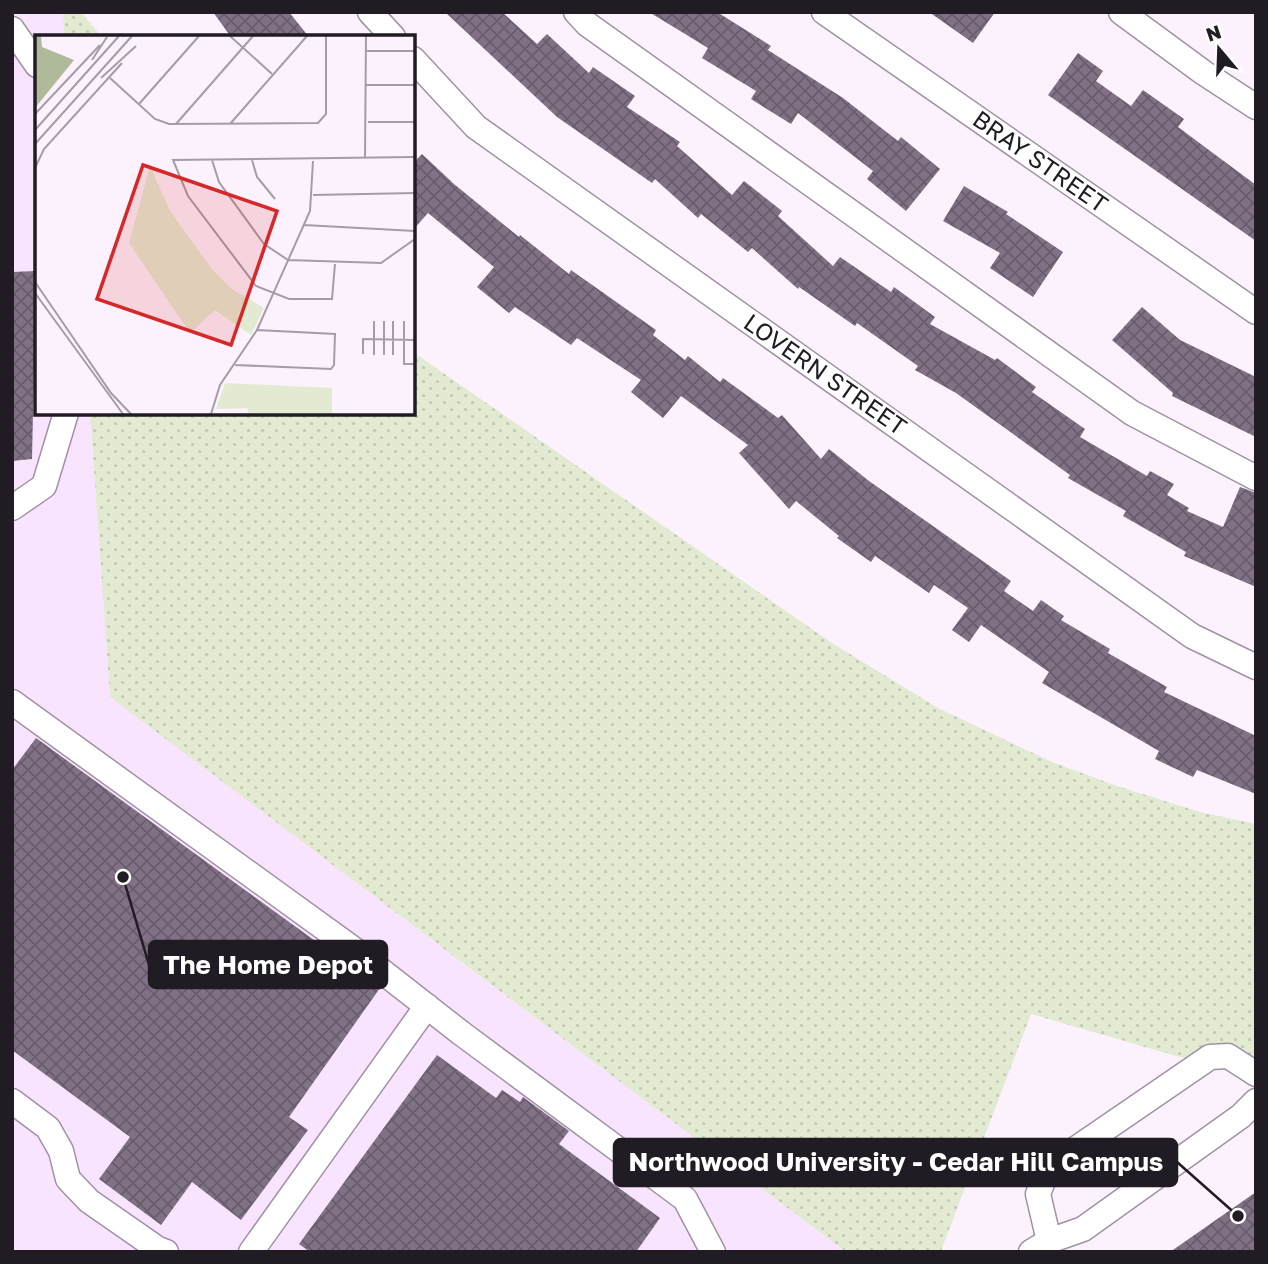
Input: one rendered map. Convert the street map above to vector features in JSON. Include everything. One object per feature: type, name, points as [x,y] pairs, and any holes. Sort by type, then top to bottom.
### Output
[{"type":"street","points":[[370,12],[391,35]]},
{"type":"street","points":[[576,12],[587,24],[1132,413],[1256,478]]},
{"type":"street","name":"BRAY STREET","points":[[824,12],[1256,312]]},
{"type":"street","points":[[1121,12],[1204,73],[1256,107]]},
{"type":"street","points":[[12,29],[35,62]]},
{"type":"street","name":"LOVERN STREET","points":[[415,61],[476,127],[1192,636],[1256,667]]},
{"type":"street","points":[[12,508],[44,486],[65,415]]},
{"type":"street","points":[[12,702],[356,951],[685,1199],[713,1252]]},
{"type":"street","points":[[251,1252],[427,1006]]},
{"type":"street","points":[[1256,1074],[1228,1056],[1210,1057],[1048,1168],[1038,1194],[1040,1246],[1083,1229],[1241,1116],[1256,1101]]},
{"type":"street","points":[[12,1101],[48,1128],[61,1151],[68,1179],[89,1201],[166,1252]]},
{"type":"shaded area","points":[[12,12],[63,12],[64,35],[35,35],[35,415],[90,415],[110,697],[846,1252],[12,1252]]},
{"type":"green space","points":[[63,12],[81,12],[100,35],[64,35]]},
{"type":"green space","points":[[415,353],[832,643],[938,708],[1052,762],[1117,786],[1200,812],[1256,824],[1256,1079],[1031,1014],[941,1251],[846,1252],[110,697],[90,415],[415,415]]},
{"type":"building","points":[[213,12],[289,12],[307,35],[230,35]]},
{"type":"building","points":[[445,12],[502,12],[537,44],[547,34],[589,73],[593,67],[635,96],[627,107],[680,142],[677,146],[732,195],[744,181],[782,211],[778,216],[833,266],[840,257],[891,292],[894,287],[935,317],[930,324],[995,360],[997,358],[1036,387],[1032,392],[1085,429],[1080,437],[1147,476],[1150,471],[1174,484],[1167,495],[1189,508],[1187,511],[1223,527],[1240,487],[1256,493],[1256,587],[1184,556],[1186,552],[1123,516],[1126,511],[1068,478],[1070,475],[956,393],[915,370],[918,366],[857,323],[855,326],[799,287],[798,289],[752,248],[748,252],[701,214],[698,218],[655,179],[652,183],[557,117]]},
{"type":"building","points":[[649,12],[717,12],[771,46],[768,50],[843,98],[898,141],[901,137],[940,169],[906,211],[867,179],[873,171],[798,113],[791,124],[751,99],[756,91],[702,58],[708,48]]},
{"type":"building","points":[[929,12],[995,12],[973,43]]},
{"type":"building","points":[[1078,53],[1103,71],[1096,81],[1131,106],[1143,90],[1184,119],[1178,127],[1256,185],[1256,241],[1048,95]]},
{"type":"building","points":[[422,154],[519,237],[520,235],[569,274],[571,270],[656,330],[653,335],[685,360],[688,356],[720,382],[723,378],[778,418],[782,415],[821,459],[829,449],[869,481],[1011,581],[1004,591],[1033,611],[1041,600],[1064,616],[1061,620],[1110,649],[1108,653],[1167,687],[1164,692],[1256,736],[1256,794],[1197,770],[1193,777],[1155,759],[1159,751],[1042,683],[1049,672],[981,625],[969,642],[952,630],[968,608],[934,585],[929,593],[875,556],[871,562],[837,538],[839,536],[796,501],[789,509],[739,453],[748,445],[681,396],[663,418],[631,392],[641,380],[577,338],[571,345],[515,307],[509,313],[477,287],[494,267],[428,213],[415,228],[415,161]]},
{"type":"building","points":[[964,186],[1008,212],[1006,214],[1063,252],[1033,297],[990,268],[1000,253],[943,221]]},
{"type":"building","points":[[35,271],[32,459],[12,461],[12,272]]},
{"type":"building","points":[[1142,307],[1180,340],[1256,377],[1256,437],[1172,396],[1173,393],[1112,340]]},
{"type":"building","points":[[36,738],[380,988],[289,1117],[308,1130],[241,1220],[192,1182],[161,1225],[99,1179],[130,1137],[12,1050],[12,770]]},
{"type":"building","points":[[437,1055],[496,1098],[502,1090],[520,1102],[523,1097],[569,1131],[559,1144],[660,1218],[636,1252],[310,1252],[299,1244]]},
{"type":"building","points":[[1256,1192],[1256,1252],[1170,1252]]},
{"type":"place","name":"The Home Depot","points":[[123,877]]},
{"type":"place","name":"Northwood University - Cedar Hill Campus","points":[[1238,1216]]}]
